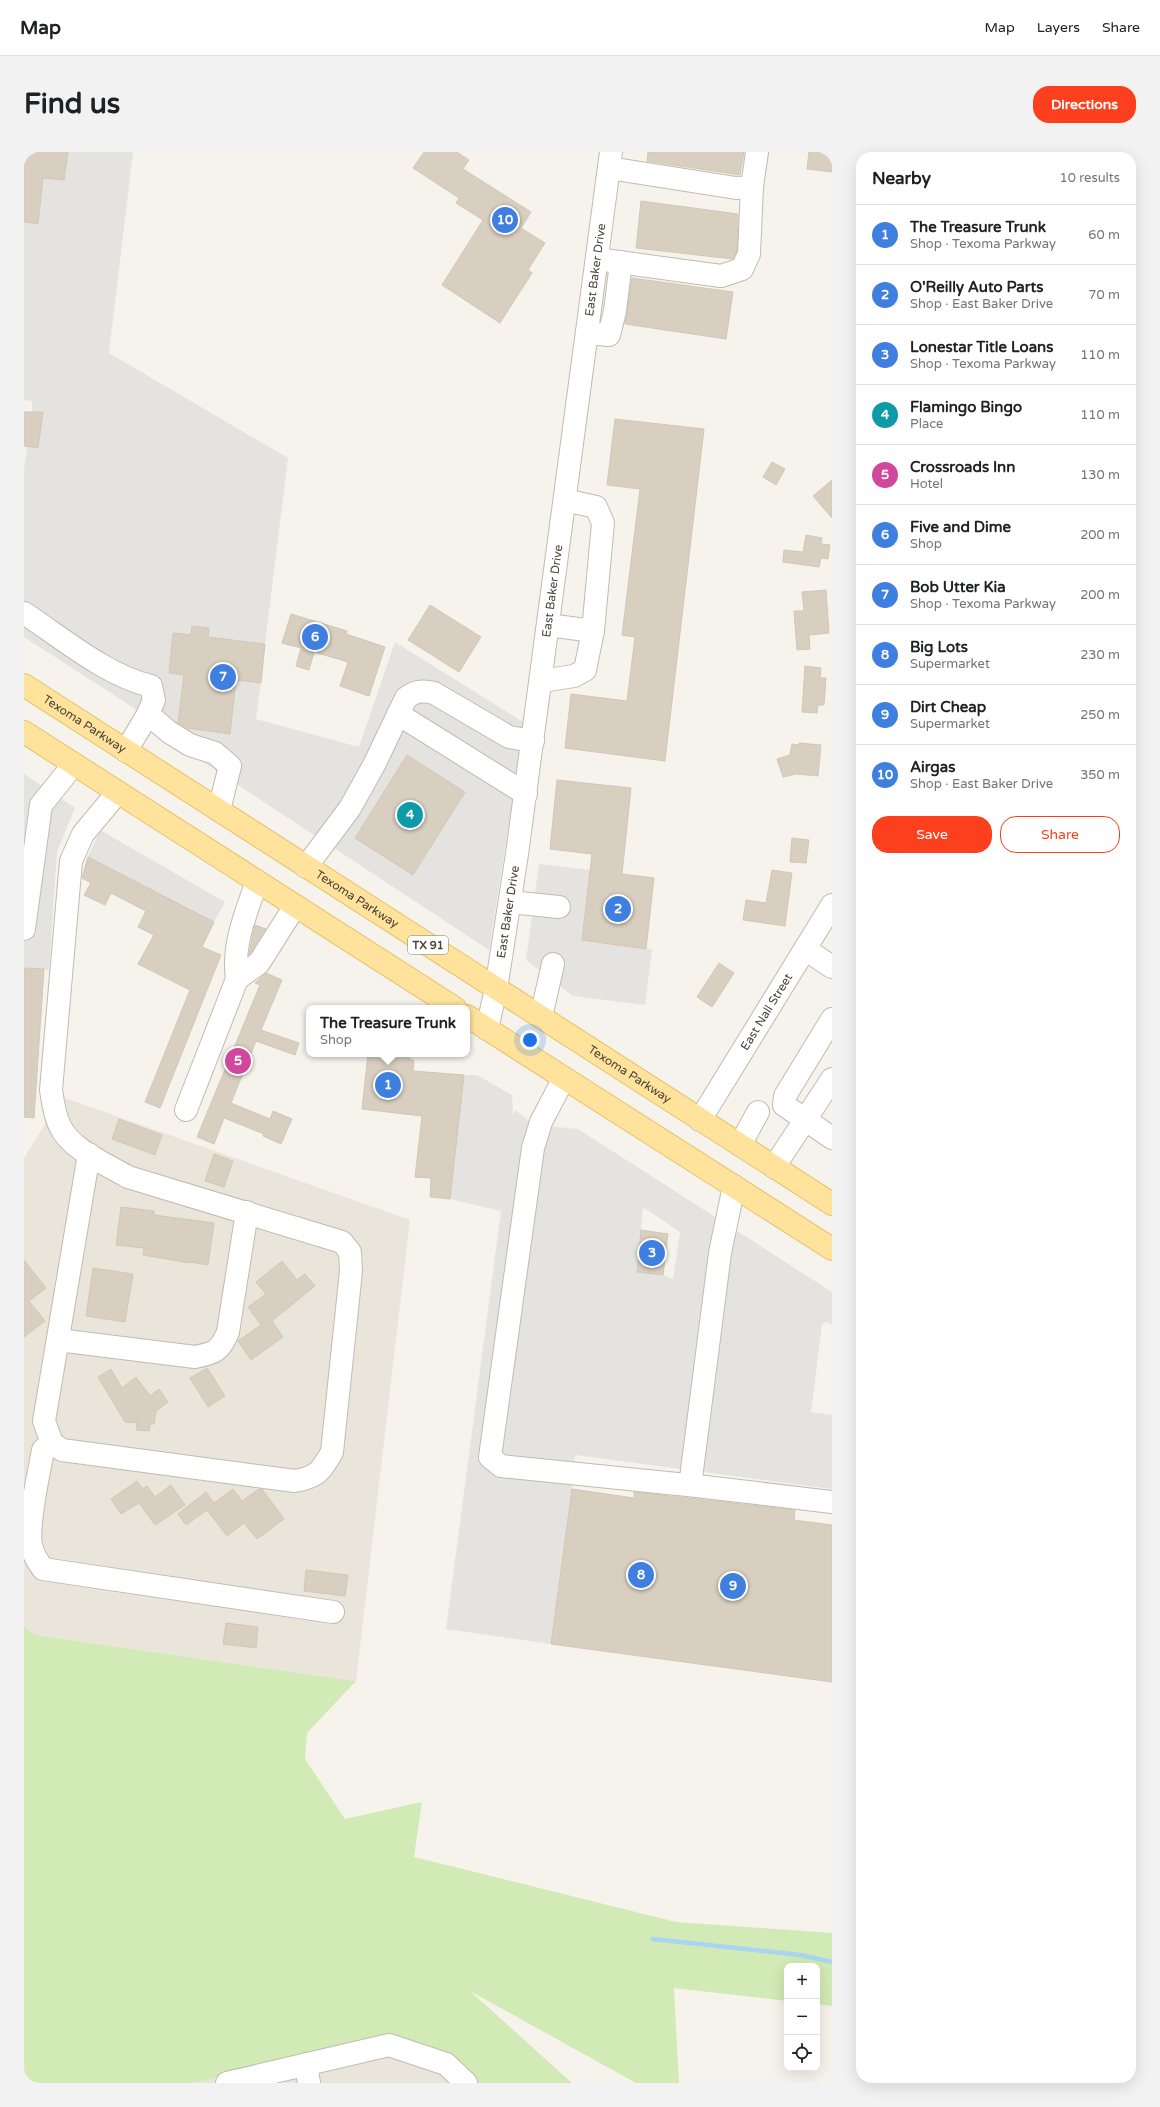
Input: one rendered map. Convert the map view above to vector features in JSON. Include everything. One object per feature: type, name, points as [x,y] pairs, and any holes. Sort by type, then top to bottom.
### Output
[{"type":"main road","name":"Texoma Parkway","points":[[24,685],[700,1120],[831,1201]]},
{"type":"main road","points":[[24,732],[450,1005]]},
{"type":"main road","points":[[470,1018],[832,1249]]},
{"type":"street","points":[[597,259],[721,276],[742,269],[749,254],[752,187],[757,152]]},
{"type":"street","points":[[610,160],[736,188],[752,187]]},
{"type":"street","name":"East Baker Drive","points":[[487,1029],[496,989],[526,794],[610,160]]},
{"type":"street","points":[[587,333],[609,335],[615,311],[621,262]]},
{"type":"street","points":[[540,682],[574,676],[585,670],[593,631],[603,523],[596,507],[564,500]]},
{"type":"street","points":[[24,613],[114,672],[135,682],[151,686],[154,700],[148,714],[126,751]]},
{"type":"street","points":[[548,625],[593,631]]},
{"type":"street","points":[[306,867],[350,808],[374,765],[406,698],[413,692],[423,690],[434,692],[509,737],[532,741]]},
{"type":"street","points":[[148,714],[169,732],[190,745],[215,754],[230,766],[219,810]]},
{"type":"street","points":[[398,714],[526,794]]},
{"type":"street","points":[[24,929],[41,804],[74,764]]},
{"type":"street","points":[[89,1154],[44,1421],[52,1443],[62,1450],[295,1481],[311,1478],[323,1469],[332,1452],[351,1271],[350,1252],[342,1242],[128,1177],[73,1144],[60,1127],[51,1090],[71,861],[83,834],[118,792]]},
{"type":"street","points":[[186,1110],[236,979],[235,967],[238,938],[257,881]]},
{"type":"street","points":[[510,902],[559,907]]},
{"type":"street","name":"East Nall Street","points":[[700,1120],[832,905]]},
{"type":"street","points":[[236,979],[259,963],[295,906]]},
{"type":"street","points":[[805,949],[832,966]]},
{"type":"street","points":[[540,1017],[553,964]]},
{"type":"street","points":[[832,1019],[785,1096],[784,1105],[832,1138]]},
{"type":"street","points":[[564,1078],[541,1122],[533,1148],[490,1457],[501,1466],[697,1486],[832,1502]]},
{"type":"street","points":[[774,1167],[832,1078]]},
{"type":"street","points":[[740,1145],[758,1112]]},
{"type":"street","points":[[697,1486],[692,1478],[692,1471],[720,1253],[734,1186]]},
{"type":"street","points":[[58,1340],[195,1357],[213,1353],[222,1345],[228,1332],[247,1212]]},
{"type":"street","points":[[52,1443],[43,1450],[31,1527],[30,1543],[34,1557],[43,1569],[334,1612]]},
{"type":"street","points":[[227,2083],[308,2074],[389,2045],[446,2064],[466,2083]]},
{"type":"shaded area","points":[[68,152],[133,152],[109,353],[288,458],[265,644],[208,637],[209,628],[192,626],[191,635],[173,633],[169,673],[184,675],[178,727],[230,733],[236,680],[261,683],[256,719],[359,747],[395,642],[525,723],[489,950],[156,731],[134,708],[24,637],[24,469],[27,447],[38,448],[43,413],[32,412],[32,401],[24,400],[24,222],[38,224],[43,178],[64,180]],"holes":[[[407,755],[465,792],[413,875],[355,837]]]},
{"type":"shaded area","points":[[24,774],[75,808],[57,852],[49,970],[24,968]]},
{"type":"shaded area","points":[[100,830],[225,902],[214,922],[88,857]]},
{"type":"shaded area","points":[[539,864],[590,870],[582,940],[652,949],[645,1005],[573,996],[526,960]]},
{"type":"shaded area","points":[[464,1075],[477,1075],[512,1095],[513,1115],[515,1110],[535,1125],[578,1129],[832,1292],[832,1325],[826,1322],[822,1324],[811,1412],[832,1415],[832,1489],[575,1455],[572,1489],[551,1644],[446,1629],[501,1211],[450,1199]],"holes":[[[643,1207],[680,1232],[673,1279],[663,1275],[637,1272]]]},
{"type":"shaded area","points":[[62,1097],[410,1220],[356,1681],[35,1635],[24,1626],[24,1158]]},
{"type":"shaded area","points":[[389,2040],[475,2083],[194,2083]]},
{"type":"green space","points":[[24,1626],[35,1635],[356,1681],[307,1733],[305,1759],[345,1819],[422,1802],[414,1857],[676,1922],[832,1933],[832,2006],[820,2004],[820,1963],[784,1963],[784,2001],[674,1988],[679,2083],[636,2083],[470,1991],[572,2083],[475,2083],[389,2040],[194,2083],[24,2083]]},
{"type":"building","points":[[24,152],[68,152],[64,180],[43,178],[38,224],[24,222]]},
{"type":"building","points":[[424,152],[457,152],[469,160],[463,169],[531,212],[521,228],[545,243],[528,270],[532,273],[500,323],[442,285],[483,220],[456,203],[459,198],[413,168]]},
{"type":"building","points":[[648,152],[744,152],[740,175],[647,161]]},
{"type":"building","points":[[809,152],[832,152],[832,172],[807,169]]},
{"type":"building","points":[[641,201],[738,214],[737,251],[733,259],[636,248]]},
{"type":"building","points":[[632,278],[733,292],[726,339],[625,324]]},
{"type":"building","points":[[24,412],[43,412],[38,448],[24,446]]},
{"type":"building","points":[[615,419],[704,429],[665,761],[565,748],[571,694],[627,701],[635,637],[622,635],[640,489],[607,485]]},
{"type":"building","points":[[772,462],[785,469],[776,485],[763,477]]},
{"type":"building","points":[[832,480],[832,518],[813,496]]},
{"type":"building","points":[[806,535],[822,538],[821,544],[830,545],[828,559],[821,558],[819,567],[783,562],[784,550],[803,552]]},
{"type":"building","points":[[826,590],[829,633],[809,635],[810,649],[797,650],[794,611],[804,611],[802,592]]},
{"type":"building","points":[[430,605],[481,637],[459,672],[408,640]]},
{"type":"building","points":[[291,614],[347,631],[346,634],[385,647],[369,696],[340,686],[348,662],[314,652],[309,670],[296,666],[301,648],[282,643]]},
{"type":"building","points":[[192,626],[209,628],[208,637],[265,644],[261,683],[236,680],[230,734],[187,728],[178,723],[184,675],[169,673],[173,633],[191,635]]},
{"type":"building","points":[[805,666],[821,668],[820,678],[826,678],[824,705],[818,705],[817,713],[802,712]]},
{"type":"building","points":[[799,743],[821,745],[818,776],[796,774],[783,777],[777,759],[790,755],[792,744],[799,745]]},
{"type":"building","points":[[407,755],[465,792],[413,875],[355,838]]},
{"type":"building","points":[[557,780],[631,788],[622,874],[654,878],[646,949],[582,940],[592,854],[550,849]]},
{"type":"building","points":[[792,838],[809,840],[806,863],[790,862]]},
{"type":"building","points":[[88,857],[214,922],[202,947],[221,955],[160,1108],[145,1102],[190,990],[138,964],[154,935],[138,927],[146,911],[111,893],[105,905],[84,895],[91,883],[82,878]]},
{"type":"building","points":[[772,870],[792,873],[785,926],[743,920],[746,900],[766,903]]},
{"type":"building","points":[[255,925],[266,929],[249,955],[251,944]]},
{"type":"building","points":[[719,963],[734,973],[712,1007],[697,997]]},
{"type":"building","points":[[24,968],[44,969],[34,1118],[24,1117]]},
{"type":"building","points":[[266,973],[282,980],[261,1030],[299,1043],[295,1055],[256,1041],[231,1103],[270,1119],[273,1111],[292,1119],[281,1144],[263,1136],[264,1134],[224,1118],[214,1144],[197,1137],[260,985],[255,983]]},
{"type":"building","points":[[368,1057],[408,1057],[414,1061],[413,1071],[464,1075],[450,1199],[430,1197],[431,1178],[415,1177],[422,1116],[362,1109]]},
{"type":"building","points":[[119,1119],[162,1135],[155,1155],[112,1139]]},
{"type":"building","points":[[214,1154],[233,1161],[224,1187],[205,1181]]},
{"type":"building","points":[[121,1207],[154,1211],[154,1215],[214,1223],[208,1265],[143,1255],[144,1248],[116,1245]]},
{"type":"building","points":[[641,1230],[668,1234],[663,1275],[637,1272]]},
{"type":"building","points":[[24,1260],[46,1288],[29,1301],[45,1321],[24,1337]]},
{"type":"building","points":[[282,1261],[297,1280],[305,1274],[315,1286],[272,1321],[283,1337],[251,1360],[238,1341],[261,1325],[248,1307],[266,1294],[256,1282]]},
{"type":"building","points":[[93,1268],[133,1274],[125,1322],[86,1316]]},
{"type":"building","points":[[207,1368],[225,1396],[208,1407],[190,1378]]},
{"type":"building","points":[[111,1369],[122,1388],[136,1377],[150,1396],[159,1389],[168,1402],[156,1411],[154,1424],[150,1424],[149,1431],[136,1430],[137,1423],[125,1422],[98,1377]]},
{"type":"building","points":[[137,1481],[143,1489],[147,1486],[155,1497],[171,1485],[185,1505],[155,1525],[139,1503],[121,1514],[111,1499]]},
{"type":"building","points":[[233,1489],[242,1501],[259,1489],[262,1489],[284,1519],[257,1539],[244,1523],[227,1536],[207,1510],[186,1525],[178,1514],[206,1492],[214,1503]]},
{"type":"building","points":[[572,1489],[634,1498],[634,1492],[795,1510],[794,1520],[832,1525],[832,1682],[551,1644]]},
{"type":"building","points":[[306,1570],[348,1575],[345,1596],[304,1591]]},
{"type":"building","points":[[226,1623],[258,1627],[256,1648],[223,1644]]},
{"type":"waterway","points":[[653,1939],[801,1955],[832,1962]]},
{"type":"place","name":"Airgas","points":[[505,220]]},
{"type":"place","name":"Five and Dime","points":[[315,637]]},
{"type":"place","name":"Bob Utter Kia","points":[[223,677]]},
{"type":"place","name":"Flamingo Bingo","points":[[410,815]]},
{"type":"place","name":"O'Reilly Auto Parts","points":[[618,909]]},
{"type":"place","name":"Crossroads Inn","points":[[238,1061]]},
{"type":"place","name":"The Treasure Trunk","points":[[388,1085]]},
{"type":"place","name":"Lonestar Title Loans","points":[[652,1253]]},
{"type":"place","name":"Big Lots","points":[[641,1575]]},
{"type":"place","name":"Dirt Cheap","points":[[733,1586]]}]
